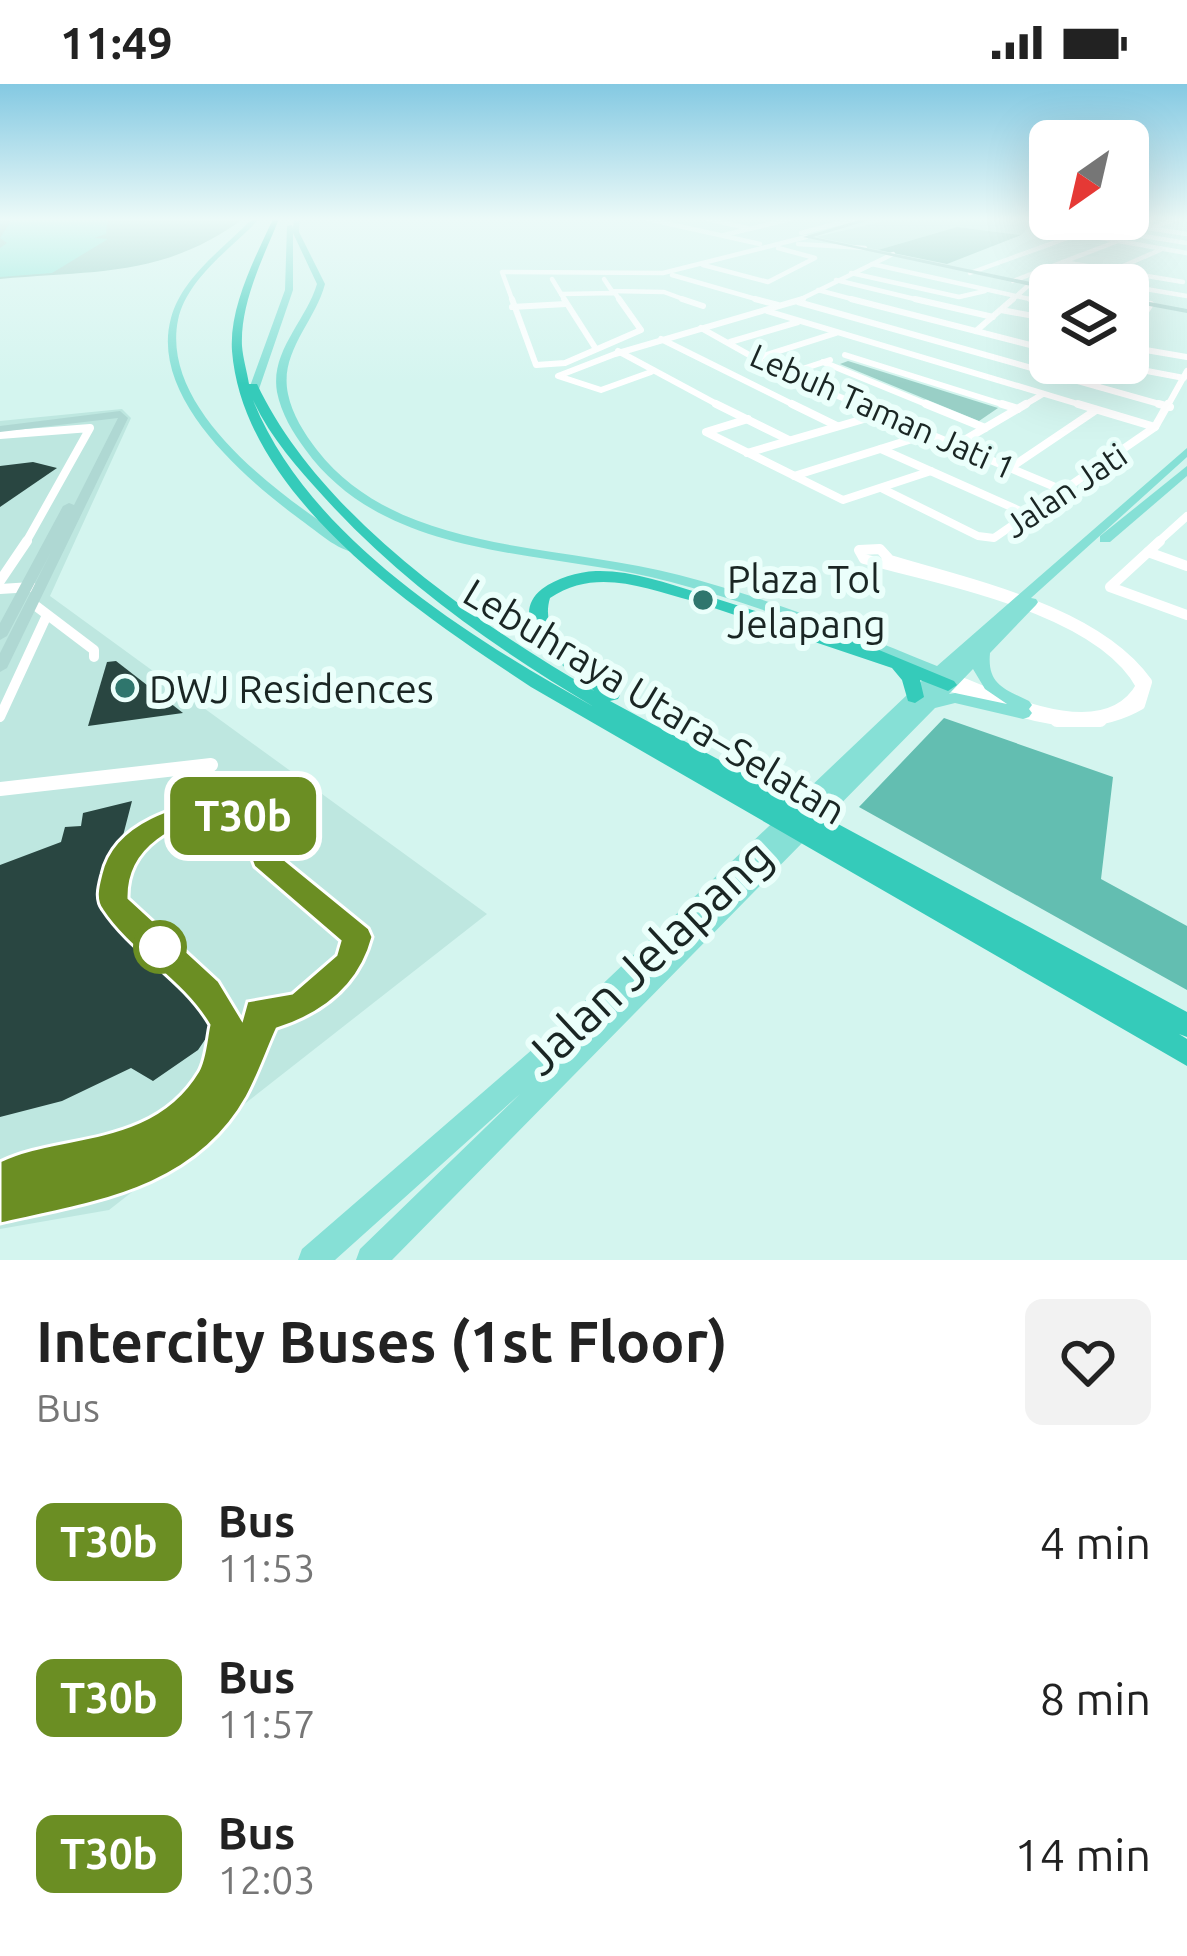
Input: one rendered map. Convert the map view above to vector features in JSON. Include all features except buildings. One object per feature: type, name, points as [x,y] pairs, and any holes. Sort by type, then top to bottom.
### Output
[{"type":"highway","name":"Lebuhraya Utara–Selatan","points":[[254,274],[236,346],[243,393],[265,440],[292,478],[361,554],[505,663],[688,770],[1187,1025]]},
{"type":"highway","name":"Lebuhraya Utara–Selatan","points":[[264,274],[248,335],[254,389],[270,425],[355,525],[400,566],[509,645],[1187,1053]]},
{"type":"highway","points":[[677,744],[556,649],[537,619],[538,603],[554,587],[590,576],[639,580],[693,596]]},
{"type":"highway","points":[[714,603],[944,679]]},
{"type":"highway","points":[[896,663],[911,679],[920,702]]},
{"type":"main road","points":[[205,274],[183,297],[172,323],[174,363],[194,406],[234,458],[361,554]]},
{"type":"main road","points":[[254,389],[289,290],[290,274]]},
{"type":"main road","points":[[316,274],[321,284],[314,309],[282,356],[284,399],[307,440],[365,502],[421,527],[629,568],[866,643],[931,658],[973,651],[984,680],[1023,709]]},
{"type":"main road","name":"Jalan Jelapang","points":[[313,1260],[591,1012],[1187,451]]},
{"type":"main road","name":"Jalan Jelapang","points":[[973,651],[1187,470]]},
{"type":"main road","points":[[866,643],[944,679]]},
{"type":"main road","points":[[920,702],[956,698],[1023,709]]},
{"type":"main road","name":"Jalan Jelapang","points":[[371,1260],[920,702]]},
{"type":"street","points":[[503,274],[536,365],[565,363],[641,329],[615,293],[561,294]]},
{"type":"street","points":[[556,274],[604,279],[677,274]]},
{"type":"street","points":[[579,274],[644,274]]},
{"type":"street","points":[[737,274],[768,282],[784,274]]},
{"type":"street","points":[[651,372],[601,390],[559,376],[618,351],[796,302],[846,274]]},
{"type":"street","points":[[857,274],[962,298],[988,290]]},
{"type":"street","points":[[918,274],[1029,299]]},
{"type":"street","points":[[941,279],[961,274]]},
{"type":"street","points":[[980,274],[1029,282]]},
{"type":"street","points":[[1015,280],[1029,274]]},
{"type":"street","points":[[673,275],[781,306]]},
{"type":"street","points":[[1149,276],[1185,281]]},
{"type":"street","points":[[906,285],[932,277]]},
{"type":"street","points":[[552,279],[596,349]]},
{"type":"street","points":[[604,279],[612,291],[664,292],[704,305]]},
{"type":"street","points":[[836,280],[993,317]]},
{"type":"street","points":[[1015,280],[1029,284]]},
{"type":"street","points":[[1164,292],[1185,281]]},
{"type":"street","points":[[976,331],[1029,285]]},
{"type":"street","points":[[1149,289],[1187,296]]},
{"type":"street","points":[[818,290],[1029,345]]},
{"type":"street","points":[[796,302],[1170,407]]},
{"type":"street","points":[[512,307],[566,304]]},
{"type":"street","points":[[1150,305],[1187,312]]},
{"type":"street","points":[[765,310],[1154,428]]},
{"type":"street","points":[[1001,310],[1029,316]]},
{"type":"street","points":[[818,326],[850,317]]},
{"type":"street","points":[[730,342],[801,321]]},
{"type":"street","name":"Lebuh Taman Jati 1","points":[[701,328],[787,374],[1066,493]]},
{"type":"street","points":[[757,358],[839,332]]},
{"type":"street","points":[[661,339],[836,426]]},
{"type":"street","points":[[787,374],[879,344]]},
{"type":"street","points":[[929,359],[962,348]]},
{"type":"street","points":[[618,351],[789,440]]},
{"type":"street","points":[[1149,351],[1187,357]]},
{"type":"street","points":[[845,355],[1018,409]]},
{"type":"street","points":[[824,362],[985,428]]},
{"type":"street","points":[[1149,371],[1185,374]]},
{"type":"street","name":"Jalan Jati","points":[[883,489],[978,536],[994,538],[1066,493],[1154,428],[1185,374]]},
{"type":"street","points":[[956,446],[1043,394]]},
{"type":"street","points":[[1010,468],[1096,410]]},
{"type":"street","points":[[747,454],[881,414]]},
{"type":"street","points":[[0,430],[116,416],[0,668]]},
{"type":"street","points":[[748,419],[706,432],[843,500],[931,471]]},
{"type":"street","points":[[0,430],[90,428],[0,585],[33,592],[47,615],[94,650],[94,657]]},
{"type":"street","points":[[794,476],[928,434]]},
{"type":"street","points":[[881,449],[1027,514]]},
{"type":"street","points":[[1184,521],[1110,587],[1187,615]]},
{"type":"street","points":[[1148,552],[1187,566]]},
{"type":"street","points":[[944,679],[1023,709],[1075,721],[1119,717],[1140,705],[1148,688],[1141,668],[1122,650],[1033,609],[888,561],[1053,619],[1122,653],[1138,674],[1140,692],[1129,706],[1093,716],[1023,709]]},
{"type":"street","points":[[0,636],[33,592]]},
{"type":"street","points":[[0,718],[47,615]]},
{"type":"street","points":[[0,789],[211,765]]},
{"type":"shaded area","points":[[0,274],[71,274],[0,279]]},
{"type":"shaded area","points":[[848,361],[998,408],[979,421],[840,364]]},
{"type":"shaded area","points":[[122,409],[131,418],[50,596],[487,914],[109,1210],[0,1229],[0,421]]},
{"type":"shaded area","points":[[944,718],[1113,777],[1101,879],[1187,926],[1187,990],[859,807]]},
{"type":"bus line","name":"T30b","points":[[0,1175],[136,1147],[183,1116],[217,1077],[227,1024],[207,991],[113,903],[113,890],[118,863],[129,846],[182,813],[226,805],[251,822],[265,860],[357,937],[350,963],[303,1005],[276,1014],[260,1012],[260,1029],[233,1087],[203,1123],[161,1156],[125,1176],[0,1204]]},
{"type":"place","name":"Plaza Tol Jelapang","points":[[703,600]]},
{"type":"place","name":"DWJ Residences","points":[[125,688]]}]
